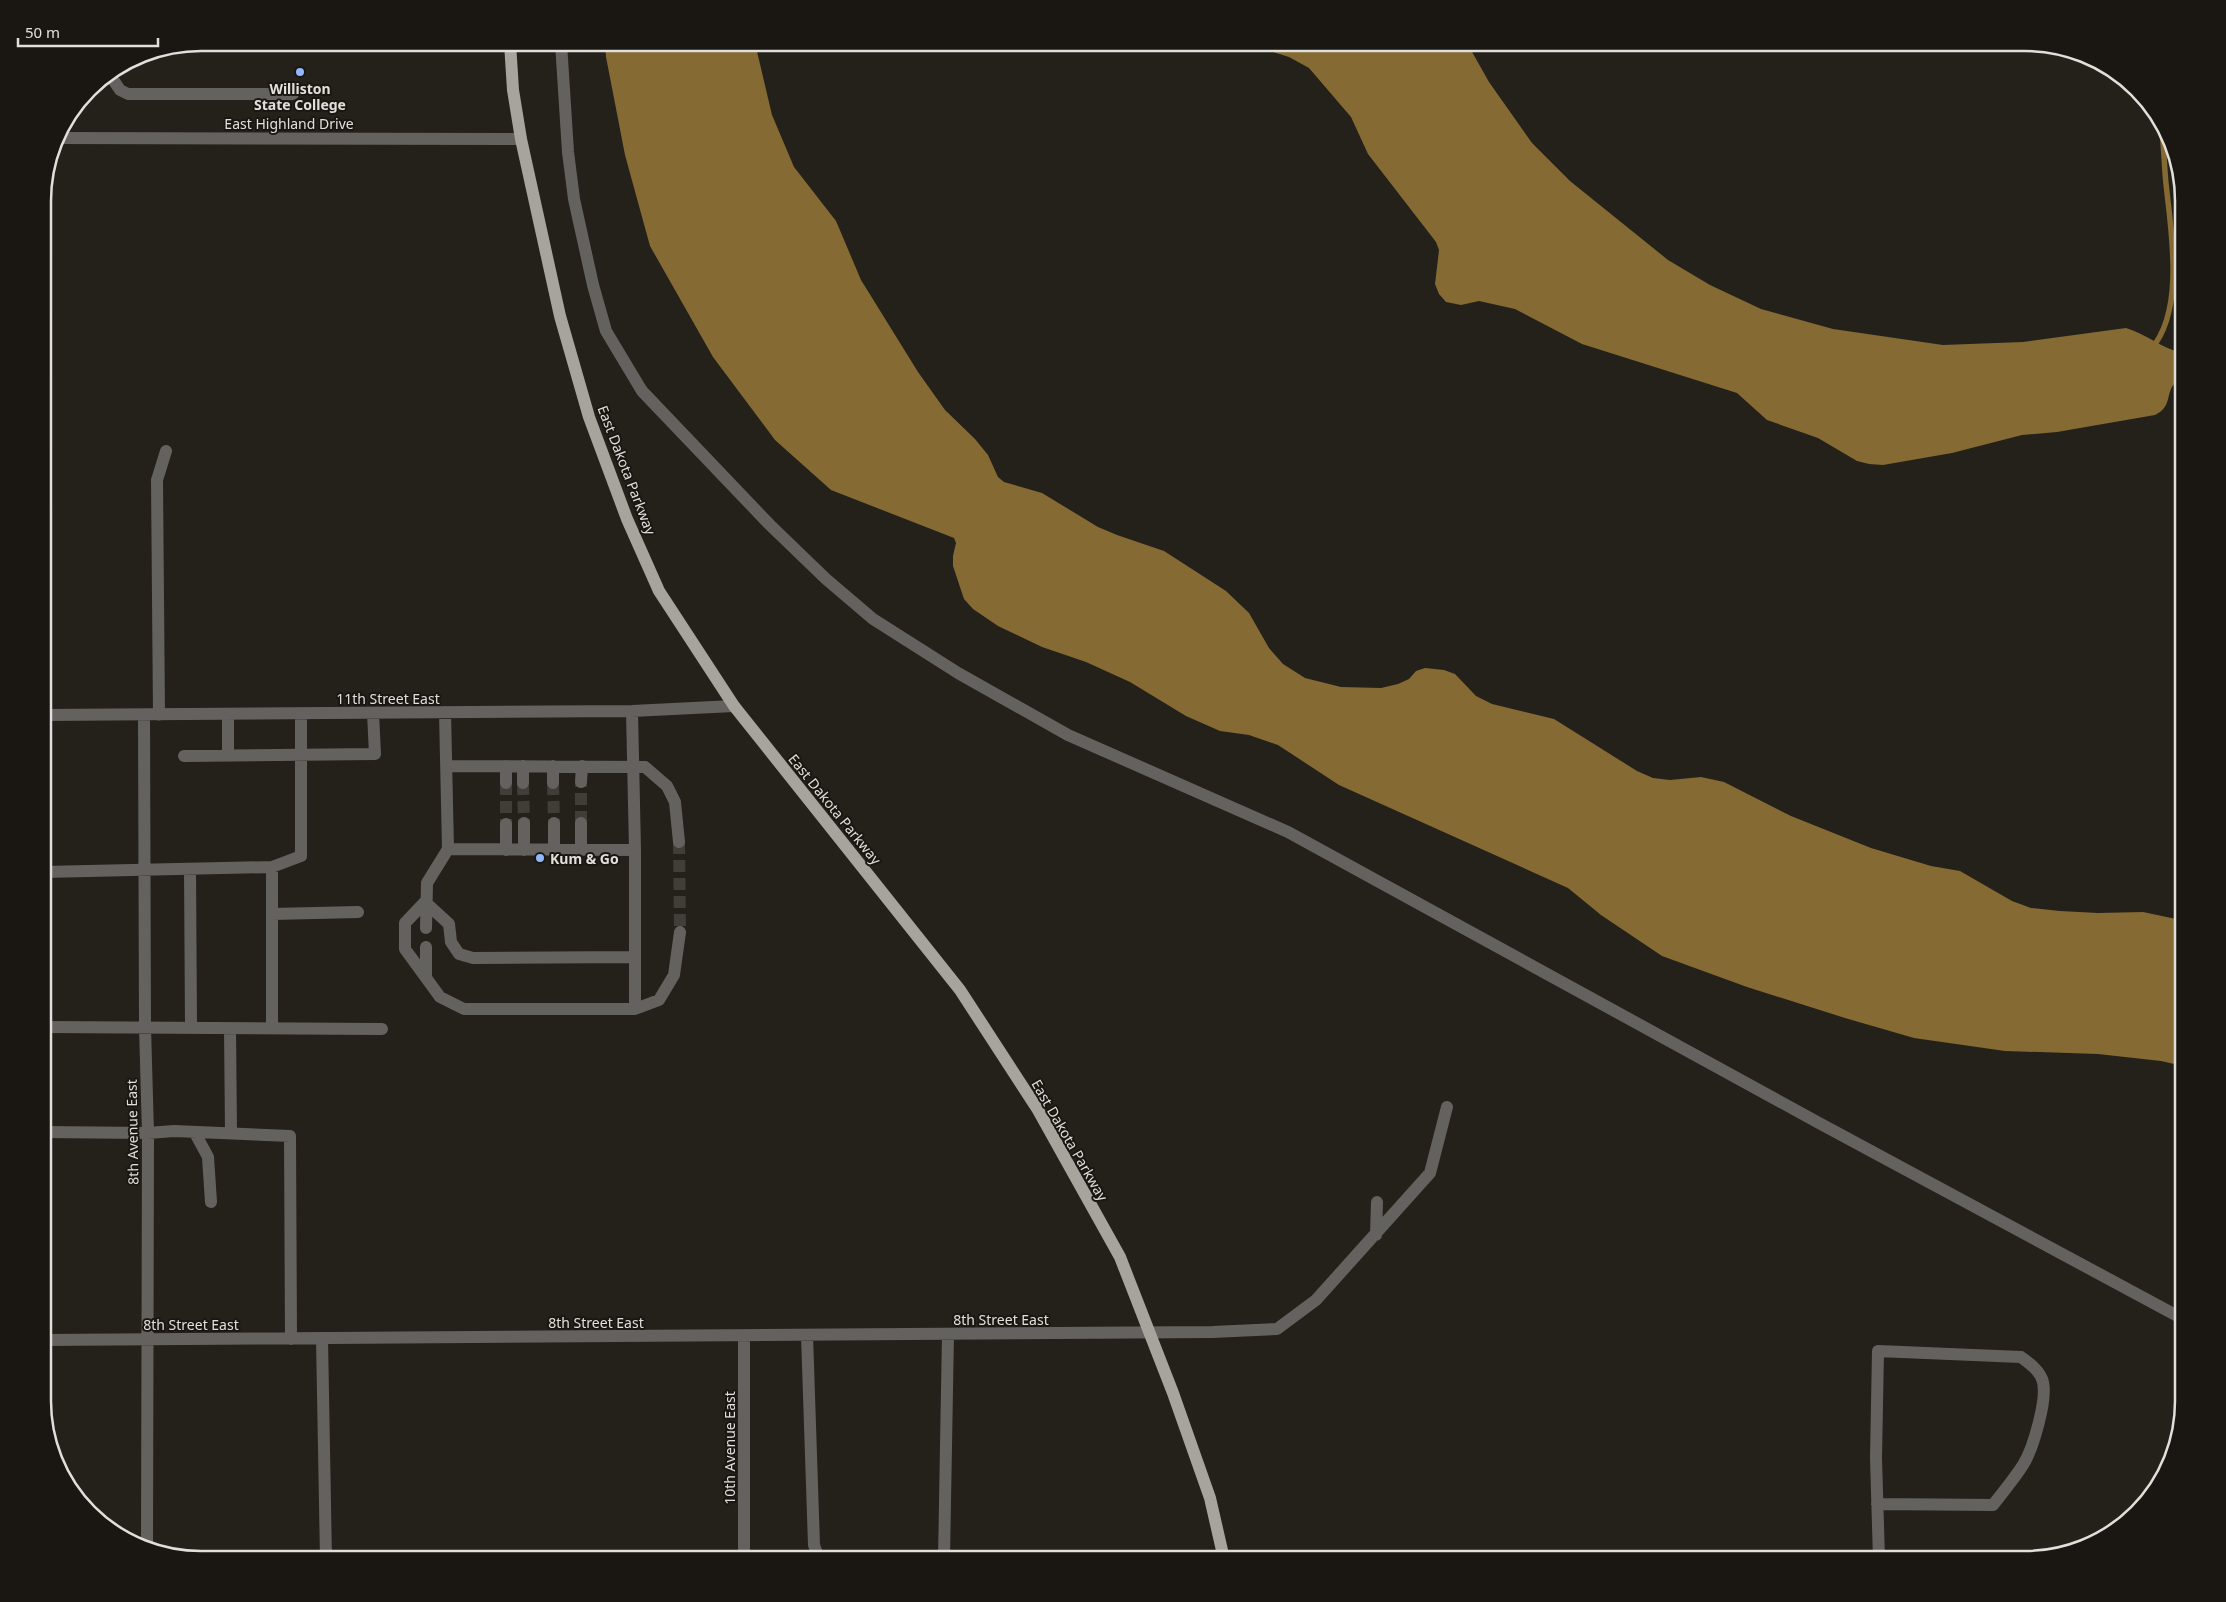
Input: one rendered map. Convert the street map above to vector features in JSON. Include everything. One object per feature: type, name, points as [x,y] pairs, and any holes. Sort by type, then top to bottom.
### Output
[{"type":"main road","name":"East Dakota Parkway","points":[[511,51],[513,90],[521,139],[560,316],[589,416],[627,519],[659,590],[734,706],[960,990],[1038,1110],[1115,1249],[1173,1393],[1210,1498],[1222,1551]]},
{"type":"street","points":[[562,51],[568,152],[574,199],[593,285],[606,331],[642,391],[784,538],[826,579],[873,620],[958,673],[1068,735],[1288,832],[1802,1114],[2175,1314]]},
{"type":"street","points":[[113,80],[120,90],[128,94],[293,94]]},
{"type":"street","name":"East Highland Drive","points":[[66,138],[521,139]]},
{"type":"street","points":[[159,715],[157,480],[166,451]]},
{"type":"street","name":"11th Street East","points":[[52,715],[632,711],[734,706]]},
{"type":"street","points":[[632,711],[634,1009]]},
{"type":"street","points":[[426,928],[426,883],[448,849],[445,712]]},
{"type":"street","points":[[184,756],[375,754],[373,713]]},
{"type":"street","points":[[228,714],[228,755]]},
{"type":"street","points":[[52,872],[272,867],[301,856],[301,714]]},
{"type":"street","name":"8th Avenue East","points":[[144,715],[145,1027],[148,1133],[147,1540]]},
{"type":"street","points":[[447,766],[645,767],[667,786],[675,802],[680,842]]},
{"type":"street","points":[[506,766],[506,783]]},
{"type":"street","points":[[523,766],[523,783]]},
{"type":"street","points":[[553,766],[553,783]]},
{"type":"street","points":[[581,782],[582,766]]},
{"type":"street","points":[[524,823],[524,850]]},
{"type":"street","points":[[554,823],[554,850]]},
{"type":"street","points":[[581,823],[581,850]]},
{"type":"street","points":[[506,824],[506,850]]},
{"type":"street","points":[[448,849],[634,850]]},
{"type":"street","points":[[272,867],[272,1028]]},
{"type":"street","points":[[190,869],[191,1027]]},
{"type":"street","points":[[425,902],[449,924],[452,942],[459,954],[473,958],[635,957]]},
{"type":"street","points":[[425,902],[406,924],[405,949],[426,975],[440,997],[464,1009],[634,1009],[659,1000],[674,975],[680,932]]},
{"type":"street","points":[[272,914],[358,912]]},
{"type":"street","points":[[426,947],[426,975]]},
{"type":"street","points":[[52,1027],[382,1029]]},
{"type":"street","points":[[230,1028],[231,1133]]},
{"type":"street","name":"8th Street East","points":[[52,1340],[1149,1333],[1278,1329],[1316,1300],[1430,1173],[1447,1107]]},
{"type":"street","points":[[52,1132],[148,1133],[174,1131],[290,1136],[290,1339]]},
{"type":"street","points":[[194,1133],[208,1157],[211,1202]]},
{"type":"street","points":[[1376,1235],[1377,1202]]},
{"type":"street","points":[[944,1551],[948,1334]]},
{"type":"street","points":[[807,1335],[814,1545],[816,1551]]},
{"type":"street","name":"10th Avenue East","points":[[744,1336],[744,1551]]},
{"type":"street","points":[[322,1338],[326,1551]]},
{"type":"street","points":[[1877,1504],[1993,1505],[2024,1463],[2037,1428],[2044,1399],[2043,1380],[2035,1367],[2021,1357],[1878,1351],[1877,1504],[1879,1551]]},
{"type":"shaded area","points":[[606,51],[757,51],[772,115],[794,167],[836,221],[861,280],[918,372],[945,410],[975,439],[988,455],[998,477],[1004,482],[1042,493],[1098,527],[1164,551],[1226,591],[1249,613],[1269,648],[1283,664],[1305,678],[1341,687],[1381,688],[1409,679],[1416,671],[1425,668],[1444,670],[1455,674],[1476,696],[1492,704],[1554,719],[1637,771],[1653,778],[1670,780],[1701,777],[1724,782],[1791,816],[1871,848],[1931,866],[1960,871],[2012,901],[2031,908],[2098,913],[2143,912],[2175,919],[2175,1064],[2098,1054],[2005,1051],[1914,1038],[1747,987],[1662,956],[1601,915],[1568,888],[1339,785],[1278,745],[1249,735],[1220,731],[1186,716],[1130,682],[1086,662],[1042,647],[998,626],[973,609],[964,599],[953,566],[956,543],[954,538],[831,490],[775,440],[713,357],[650,246],[625,155]]},
{"type":"shaded area","points":[[1270,51],[1472,51],[1489,82],[1532,143],[1570,181],[1668,260],[1710,285],[1761,309],[1833,329],[1943,345],[2023,342],[2126,328],[2175,351],[2175,383],[2165,407],[2155,415],[2057,432],[2022,435],[1952,453],[1883,465],[1857,461],[1818,438],[1767,420],[1737,393],[1582,344],[1515,309],[1479,301],[1461,305],[1446,302],[1439,294],[1435,284],[1439,250],[1436,242],[1368,154],[1351,117],[1309,68],[1289,57]]},
{"type":"waterway","points":[[2151,349],[2162,333],[2172,292],[2171,224],[2163,145]]},
{"type":"tunnel","points":[[581,782],[581,823]]},
{"type":"tunnel","points":[[506,783],[506,824]]},
{"type":"tunnel","points":[[523,783],[524,823]]},
{"type":"tunnel","points":[[553,783],[554,823]]},
{"type":"tunnel","points":[[679,842],[680,932]]},
{"type":"place","name":"Williston State College","points":[[300,72]]},
{"type":"place","name":"Kum & Go","points":[[540,858]]}]
